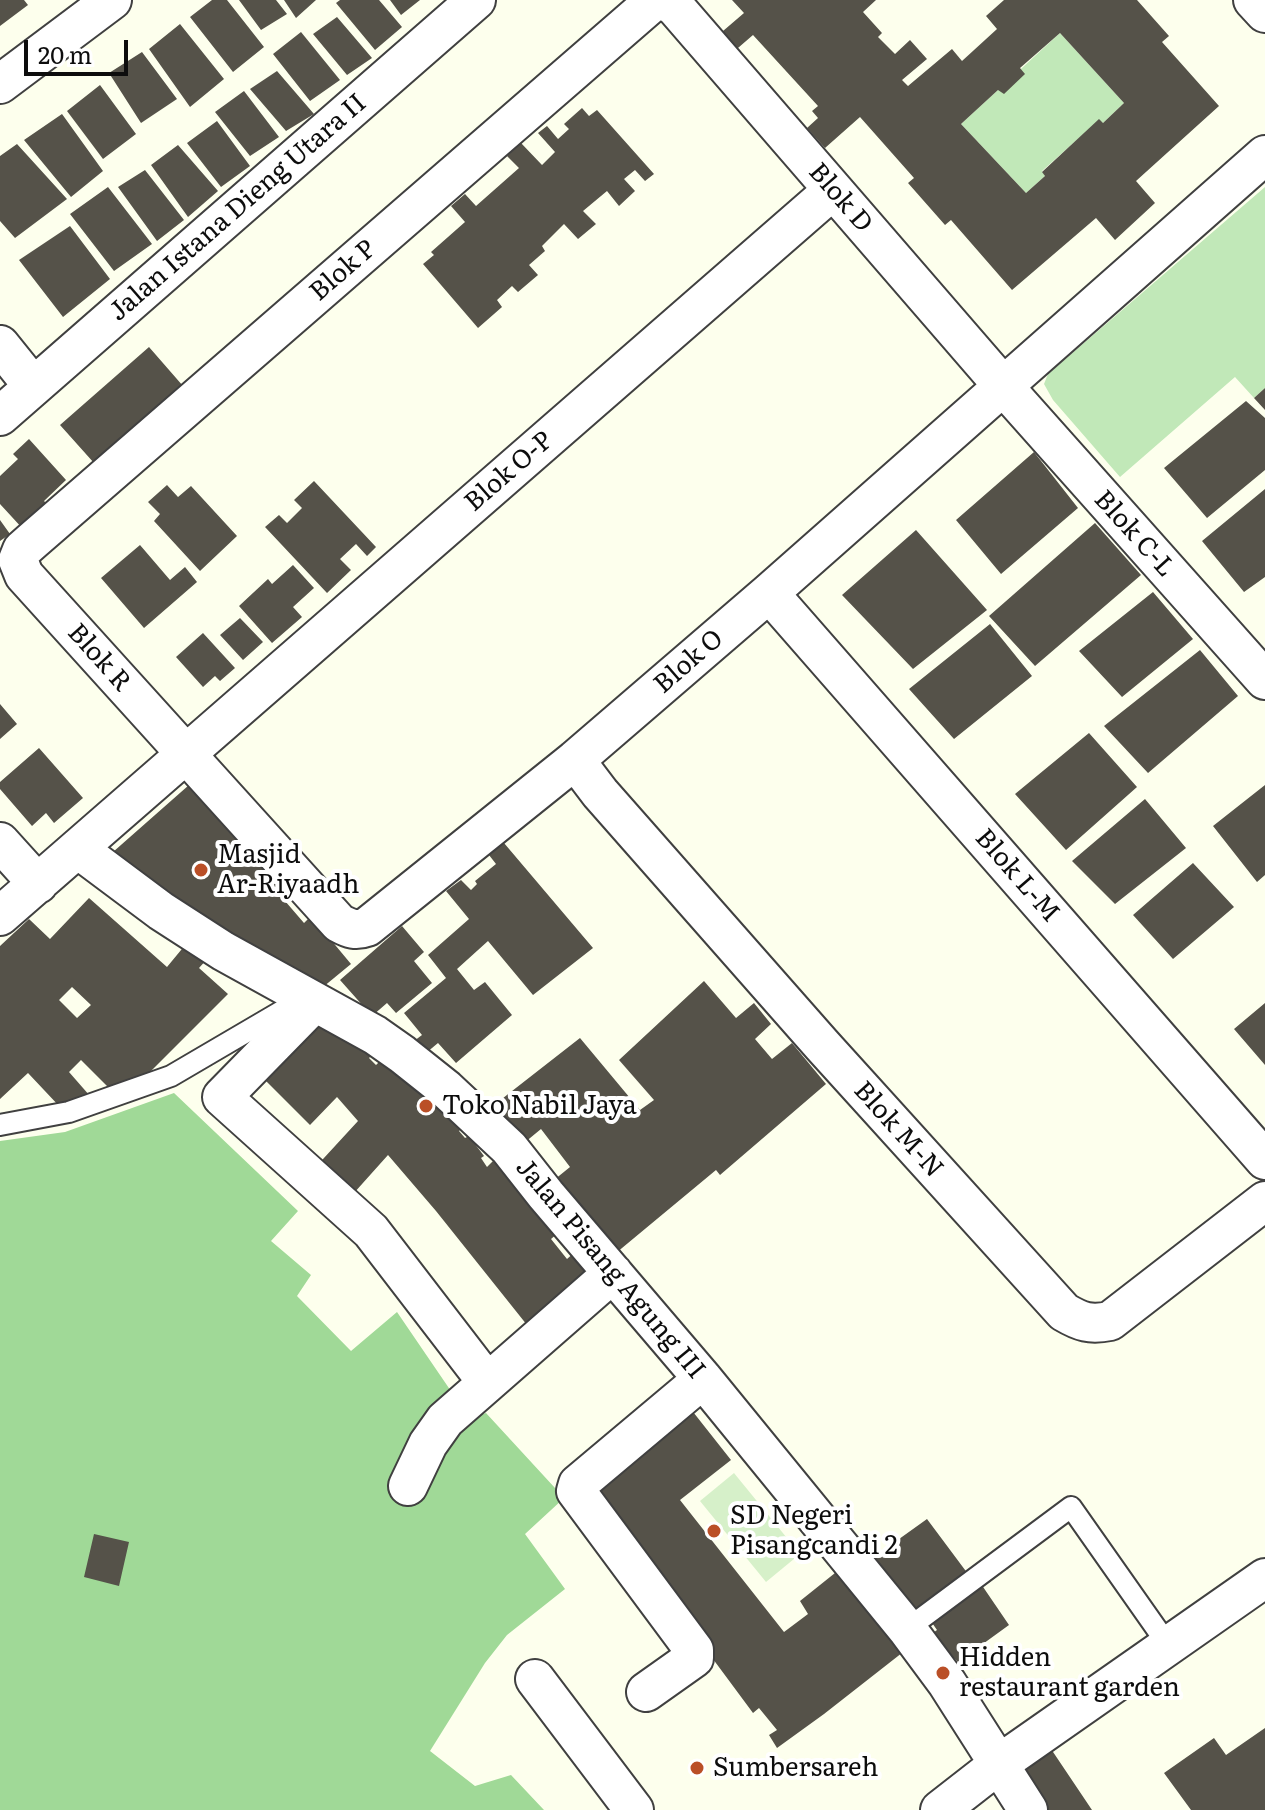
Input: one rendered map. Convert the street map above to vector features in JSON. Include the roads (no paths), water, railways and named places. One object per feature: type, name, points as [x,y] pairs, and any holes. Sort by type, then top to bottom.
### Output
[{"type":"street","points":[[0,84],[112,0]]},
{"type":"street","name":"Jalan Istana Dieng Utara II","points":[[0,416],[476,0]]},
{"type":"street","points":[[1253,0],[1265,13]]},
{"type":"street","name":"Blok P","points":[[18,560],[22,550],[43,531],[653,2],[670,2],[676,8]]},
{"type":"street","name":"Blok D","points":[[676,8],[1004,387]]},
{"type":"street","name":"Blok O","points":[[367,927],[575,760],[1265,155]]},
{"type":"street","name":"Blok O-P","points":[[0,916],[833,190]]},
{"type":"street","points":[[0,345],[33,386]]},
{"type":"street","name":"Blok C-L","points":[[1004,387],[1265,680]]},
{"type":"street","name":"Blok R","points":[[18,560],[24,575],[339,923],[350,929],[367,927]]},
{"type":"street","name":"Blok L-M","points":[[769,593],[1265,1160]]},
{"type":"street","name":"Blok M-N","points":[[575,760],[600,793],[822,1045],[1064,1312],[1095,1324],[1110,1321],[1265,1201]]},
{"type":"street","points":[[0,842],[38,884]]},
{"type":"street","name":"Jalan Pisang Agung III","points":[[78,849],[161,911],[223,951],[375,1035],[478,1117],[509,1148],[907,1629],[947,1683],[1028,1810]]},
{"type":"street","points":[[310,999],[222,1097],[371,1231],[487,1382]]},
{"type":"street","points":[[408,1486],[436,1431],[445,1420],[613,1273]]},
{"type":"street","points":[[646,1692],[694,1658],[694,1650],[576,1491],[578,1484],[703,1379]]},
{"type":"street","points":[[940,1810],[999,1764],[1265,1578]]},
{"type":"street","points":[[535,1679],[634,1810]]},
{"type":"lane","points":[[0,1125],[69,1112],[171,1076],[310,999]]},
{"type":"lane","points":[[907,1629],[1071,1507],[1168,1645]]},
{"type":"place","name":"Masjid Ar-Riyaadh","points":[[201,870]]},
{"type":"place","name":"Toko Nabil Jaya","points":[[426,1106]]},
{"type":"place","name":"SD Negeri Pisangcandi 2","points":[[714,1531]]},
{"type":"place","name":"Hidden restaurant garden","points":[[943,1673]]},
{"type":"place","name":"Sumbersareh","points":[[697,1768]]}]
